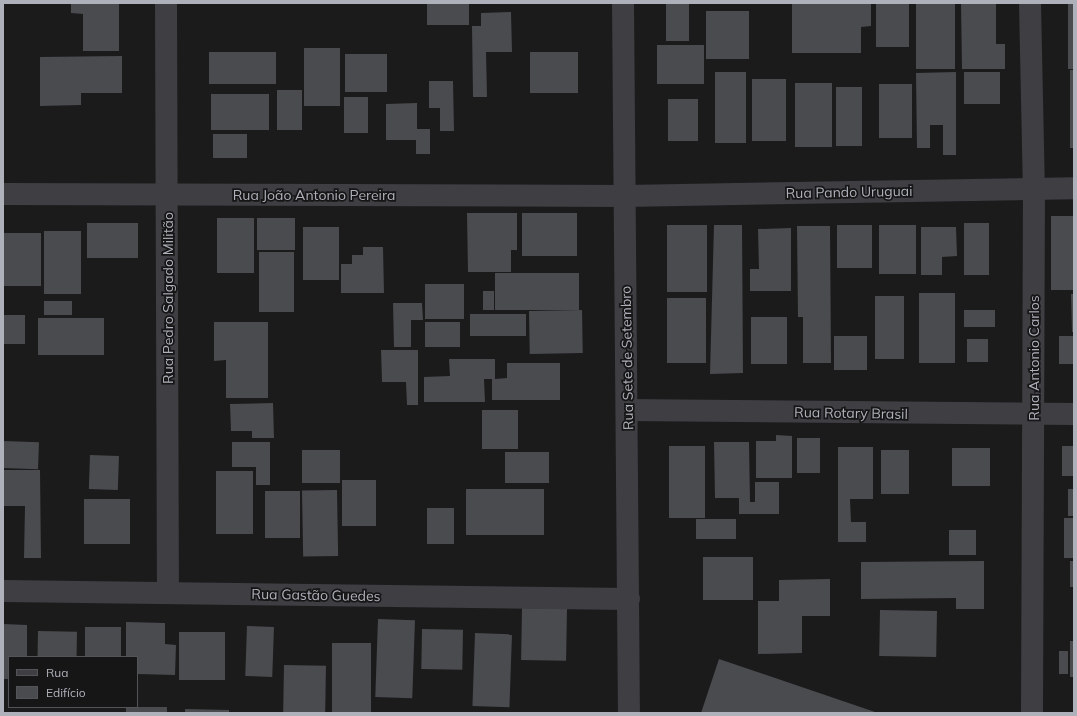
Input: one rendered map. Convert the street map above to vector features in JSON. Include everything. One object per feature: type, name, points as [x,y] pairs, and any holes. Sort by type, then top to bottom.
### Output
[{"type":"street","name":"Rua Pedro Salgado Militão","points":[[166,3],[168,593]]},
{"type":"street","name":"Rua Sete de Setembro","points":[[623,3],[629,713]]},
{"type":"street","name":"Rua Antonio Carlos","points":[[1030,3],[1034,189],[1032,713]]},
{"type":"street","name":"Rua Pando Uruguai","points":[[625,196],[1074,188]]},
{"type":"street","name":"Rua João Antonio Pereira","points":[[3,194],[625,196]]},
{"type":"street","name":"Rua Rotary Brasil","points":[[627,410],[1033,415],[1074,414]]},
{"type":"street","name":"Rua Gastão Guedes","points":[[3,590],[629,599]]},
{"type":"building","points":[[71,3],[119,3],[119,51],[83,51],[83,14],[71,13]]},
{"type":"building","points":[[427,3],[469,3],[469,25],[427,25]]},
{"type":"building","points":[[792,3],[871,3],[871,26],[861,27],[861,53],[792,53]]},
{"type":"building","points":[[876,3],[909,3],[909,47],[876,47]]},
{"type":"building","points":[[916,3],[955,3],[955,69],[916,69]]},
{"type":"building","points":[[961,3],[996,3],[996,44],[1005,44],[1005,69],[962,69]]},
{"type":"building","points":[[1068,3],[1074,3],[1074,69],[1068,69]]},
{"type":"building","points":[[666,4],[689,4],[689,41],[666,41]]},
{"type":"building","points":[[706,11],[749,11],[749,59],[706,59]]},
{"type":"building","points":[[511,12],[512,52],[486,52],[487,97],[473,97],[472,26],[481,26],[481,13]]},
{"type":"building","points":[[657,45],[704,45],[704,84],[657,84]]},
{"type":"building","points":[[304,48],[340,48],[340,106],[304,106]]},
{"type":"building","points":[[209,52],[276,52],[276,84],[209,84]]},
{"type":"building","points":[[530,52],[578,52],[578,93],[530,93]]},
{"type":"building","points":[[345,54],[387,54],[387,92],[345,92]]},
{"type":"building","points":[[122,56],[122,93],[81,93],[81,105],[40,106],[40,57]]},
{"type":"building","points":[[1070,70],[1074,70],[1074,148],[1070,148]]},
{"type":"building","points":[[715,72],[746,72],[746,143],[715,143]]},
{"type":"building","points":[[956,72],[956,155],[943,155],[943,125],[930,125],[930,148],[917,148],[916,73]]},
{"type":"building","points":[[964,72],[1000,72],[1000,104],[964,104]]},
{"type":"building","points":[[752,79],[786,79],[786,141],[752,141]]},
{"type":"building","points":[[429,81],[453,81],[454,131],[440,131],[440,108],[429,108]]},
{"type":"building","points":[[795,83],[832,83],[832,147],[795,147]]},
{"type":"building","points":[[879,84],[912,84],[912,138],[879,138]]},
{"type":"building","points":[[836,87],[862,87],[862,146],[836,146]]},
{"type":"building","points":[[277,90],[302,90],[302,130],[277,130]]},
{"type":"building","points":[[211,94],[269,94],[269,130],[211,130]]},
{"type":"building","points":[[344,97],[368,97],[368,133],[344,133]]},
{"type":"building","points":[[668,99],[698,99],[698,141],[668,141]]},
{"type":"building","points":[[417,103],[417,129],[430,129],[430,154],[416,154],[416,140],[386,140],[386,104]]},
{"type":"building","points":[[213,134],[247,134],[247,158],[213,158]]},
{"type":"building","points":[[467,213],[517,213],[517,250],[511,250],[511,272],[468,272]]},
{"type":"building","points":[[522,213],[577,213],[577,256],[522,256]]},
{"type":"building","points":[[1051,216],[1074,216],[1074,290],[1051,290]]},
{"type":"building","points":[[217,218],[254,218],[254,273],[217,273]]},
{"type":"building","points":[[257,218],[295,218],[295,250],[257,250]]},
{"type":"building","points":[[87,223],[138,223],[138,258],[87,258]]},
{"type":"building","points":[[964,223],[989,223],[989,275],[964,275]]},
{"type":"building","points":[[667,225],[707,225],[707,292],[667,292]]},
{"type":"building","points":[[714,225],[742,225],[743,373],[710,374]]},
{"type":"building","points":[[837,225],[872,225],[872,268],[837,268]]},
{"type":"building","points":[[879,225],[916,225],[916,274],[879,274]]},
{"type":"building","points":[[797,226],[830,226],[831,363],[803,363],[803,317],[798,317]]},
{"type":"building","points":[[303,227],[339,227],[339,280],[303,280]]},
{"type":"building","points":[[921,227],[956,227],[957,256],[942,257],[942,275],[921,275]]},
{"type":"building","points":[[791,228],[791,291],[750,291],[750,269],[759,269],[758,229]]},
{"type":"building","points":[[44,231],[81,231],[81,294],[44,294]]},
{"type":"building","points":[[3,233],[41,233],[41,286],[3,286]]},
{"type":"building","points":[[363,247],[383,247],[384,293],[341,293],[341,264],[352,264],[352,255],[363,255]]},
{"type":"building","points":[[259,252],[294,252],[294,312],[259,312]]},
{"type":"building","points":[[495,273],[579,273],[579,310],[495,310]]},
{"type":"building","points":[[425,284],[464,284],[464,319],[425,319]]},
{"type":"building","points":[[483,291],[494,291],[494,310],[483,310]]},
{"type":"building","points":[[919,293],[955,293],[955,363],[919,363]]},
{"type":"building","points":[[1071,294],[1074,294],[1074,332],[1072,332]]},
{"type":"building","points":[[875,296],[904,296],[904,359],[875,359]]},
{"type":"building","points":[[667,298],[706,298],[706,363],[667,363]]},
{"type":"building","points":[[44,301],[72,301],[72,315],[44,315]]},
{"type":"building","points":[[393,303],[422,303],[423,320],[411,320],[411,347],[394,347]]},
{"type":"building","points":[[582,310],[583,353],[530,354],[529,311]]},
{"type":"building","points":[[964,310],[995,310],[995,327],[964,327]]},
{"type":"building","points":[[470,314],[526,314],[526,336],[470,336]]},
{"type":"building","points":[[3,315],[25,315],[25,344],[3,344]]},
{"type":"building","points":[[751,317],[787,317],[787,364],[751,364]]},
{"type":"building","points":[[38,318],[104,318],[104,355],[38,355]]},
{"type":"building","points":[[214,322],[268,322],[268,398],[226,398],[226,360],[214,361]]},
{"type":"building","points":[[425,322],[460,322],[460,347],[425,347]]},
{"type":"building","points":[[834,336],[867,336],[867,370],[834,370]]},
{"type":"building","points":[[1059,336],[1074,336],[1074,364],[1059,364]]},
{"type":"building","points":[[967,339],[988,339],[988,362],[967,362]]},
{"type":"building","points":[[381,350],[418,350],[418,405],[407,405],[406,382],[382,382]]},
{"type":"building","points":[[449,359],[495,359],[495,379],[507,378],[507,363],[560,363],[560,400],[492,400],[492,379],[484,379],[485,402],[424,402],[424,377],[450,376]]},
{"type":"building","points":[[273,403],[274,438],[252,438],[252,431],[231,431],[230,404]]},
{"type":"building","points":[[482,410],[518,410],[518,449],[482,449]]},
{"type":"building","points":[[776,435],[792,436],[792,478],[756,478],[756,441],[776,441]]},
{"type":"building","points":[[797,438],[820,438],[820,473],[797,473]]},
{"type":"building","points":[[3,441],[39,442],[38,469],[3,468]]},
{"type":"building","points":[[232,442],[270,442],[270,485],[256,485],[256,467],[232,467]]},
{"type":"building","points":[[714,442],[749,442],[750,502],[755,502],[755,482],[779,482],[779,514],[739,514],[739,498],[715,498]]},
{"type":"building","points":[[669,446],[705,446],[705,518],[669,518]]},
{"type":"building","points":[[1062,446],[1074,446],[1074,476],[1062,476]]},
{"type":"building","points":[[838,447],[873,447],[873,499],[850,499],[851,522],[866,522],[866,542],[838,542]]},
{"type":"building","points":[[952,448],[990,448],[990,486],[952,486]]},
{"type":"building","points":[[302,450],[340,450],[340,483],[302,483]]},
{"type":"building","points":[[881,450],[909,450],[909,494],[881,494]]},
{"type":"building","points":[[505,452],[549,452],[549,483],[505,483]]},
{"type":"building","points":[[90,455],[119,456],[118,490],[89,489]]},
{"type":"building","points":[[3,470],[40,470],[41,558],[24,558],[25,506],[3,506]]},
{"type":"building","points":[[216,471],[253,471],[253,534],[216,534]]},
{"type":"building","points":[[342,480],[376,480],[376,526],[342,526]]},
{"type":"building","points":[[466,489],[544,489],[544,535],[466,535]]},
{"type":"building","points":[[1068,489],[1074,489],[1074,516],[1068,516]]},
{"type":"building","points":[[337,490],[338,556],[303,557],[302,491]]},
{"type":"building","points":[[265,491],[300,491],[300,538],[265,538]]},
{"type":"building","points":[[84,499],[130,499],[130,544],[84,544]]},
{"type":"building","points":[[427,508],[454,508],[454,544],[427,544]]},
{"type":"building","points":[[1064,518],[1074,518],[1074,558],[1064,558]]},
{"type":"building","points":[[696,519],[736,519],[736,539],[696,539]]},
{"type":"building","points":[[949,530],[976,530],[976,555],[949,555]]},
{"type":"building","points":[[703,557],[753,557],[753,600],[703,600]]},
{"type":"building","points":[[984,561],[984,609],[956,609],[956,598],[861,599],[861,562]]},
{"type":"building","points":[[1070,561],[1074,561],[1074,587],[1070,587]]},
{"type":"building","points":[[830,579],[830,616],[802,616],[802,653],[758,654],[758,601],[779,601],[779,580]]},
{"type":"building","points":[[522,608],[567,609],[566,661],[521,660]]},
{"type":"building","points":[[880,610],[937,611],[936,657],[879,656]]},
{"type":"building","points":[[378,619],[415,620],[412,698],[375,697]]},
{"type":"building","points":[[126,622],[165,623],[165,644],[176,645],[175,675],[138,674],[138,656],[126,656]]},
{"type":"building","points":[[3,624],[27,625],[27,656],[8,656],[8,679],[3,679]]},
{"type":"building","points":[[247,626],[274,627],[272,677],[245,676]]},
{"type":"building","points":[[85,627],[121,627],[121,656],[85,656]]},
{"type":"building","points":[[422,629],[463,630],[462,670],[421,669]]},
{"type":"building","points":[[38,631],[77,632],[77,656],[38,656]]},
{"type":"building","points":[[179,632],[225,632],[225,680],[179,680]]},
{"type":"building","points":[[475,633],[512,634],[509,707],[472,706]]},
{"type":"building","points":[[1070,641],[1074,641],[1074,677],[1070,677]]},
{"type":"building","points":[[332,643],[371,643],[371,713],[332,713]]},
{"type":"building","points":[[1059,651],[1068,651],[1068,674],[1059,674]]},
{"type":"building","points":[[719,659],[878,713],[701,713]]},
{"type":"building","points":[[284,665],[326,666],[325,713],[283,713]]},
{"type":"building","points":[[167,707],[167,713],[126,713],[126,708]]},
{"type":"building","points":[[185,709],[229,710],[229,713],[185,713]]}]
